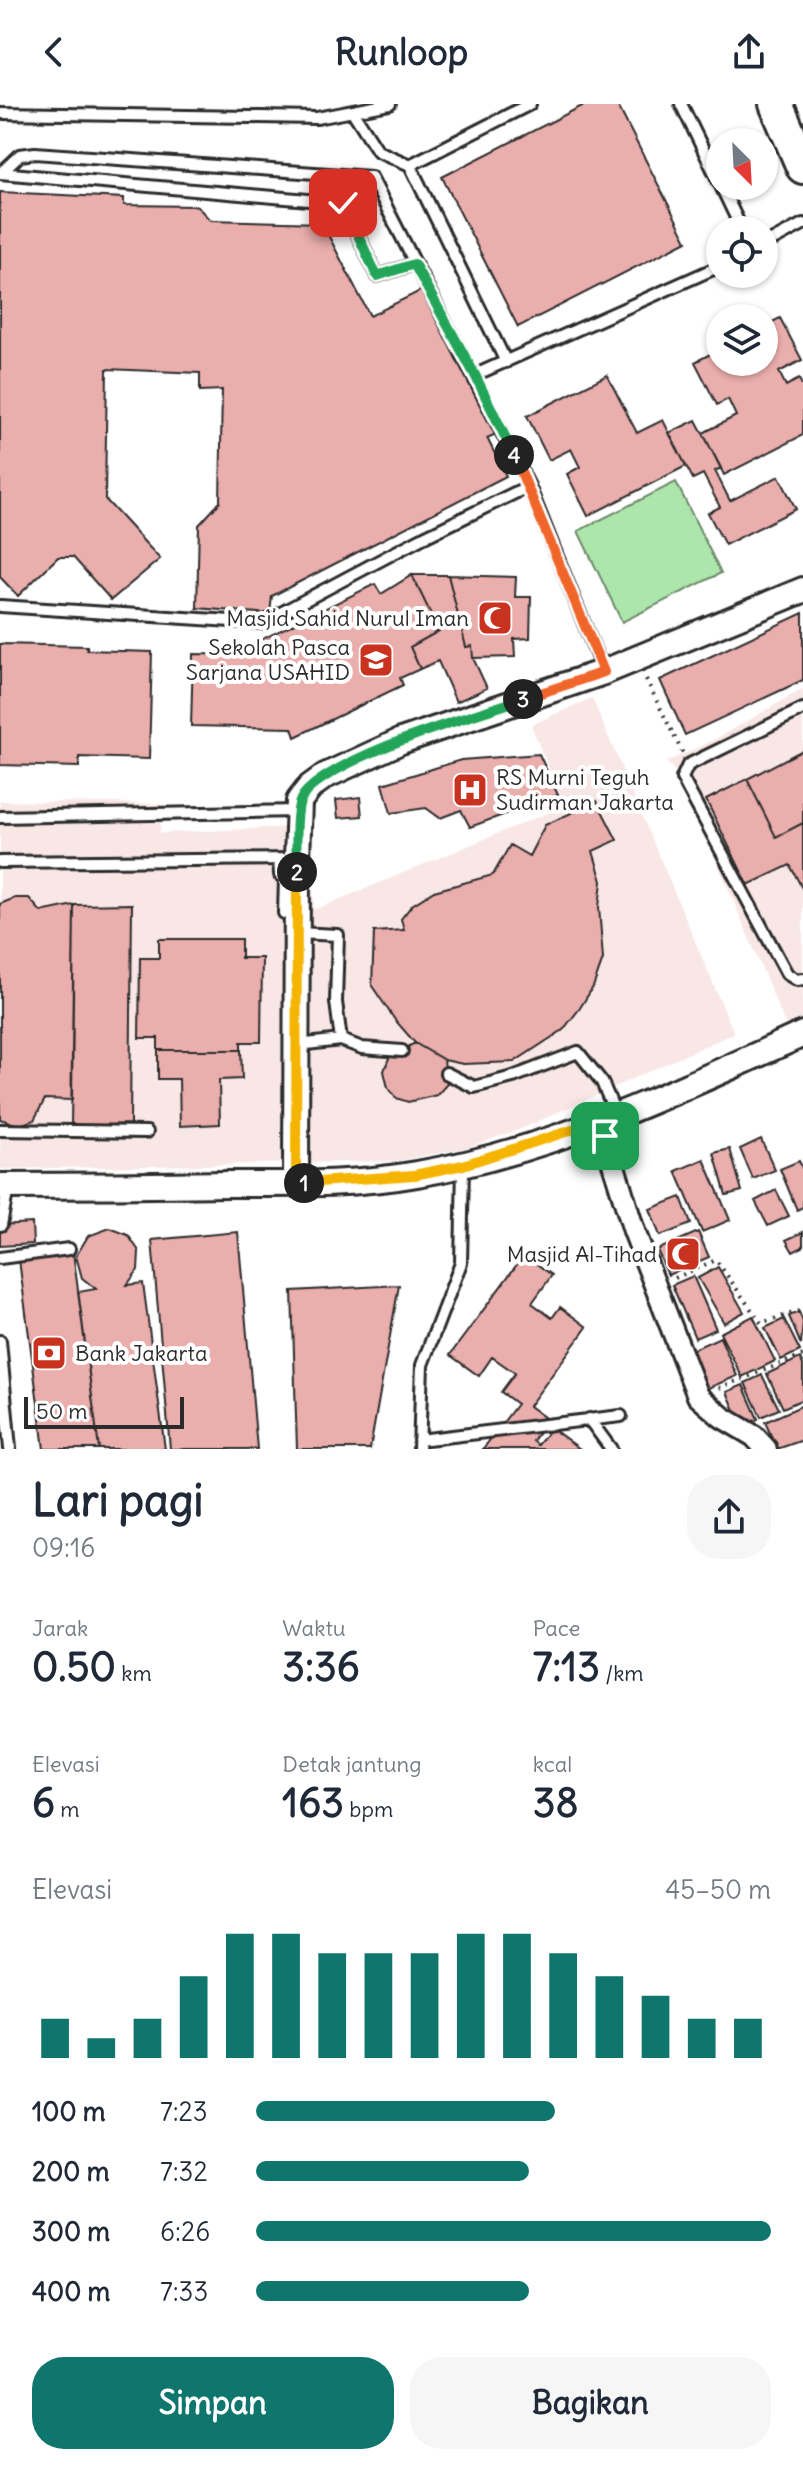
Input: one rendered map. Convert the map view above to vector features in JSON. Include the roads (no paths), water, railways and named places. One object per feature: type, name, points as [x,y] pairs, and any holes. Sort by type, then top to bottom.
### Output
[{"type":"main road","points":[[776,110],[803,167]]},
{"type":"street","points":[[296,1183],[289,869],[299,801],[310,787],[325,776],[401,741],[604,672],[803,590]]},
{"type":"street","points":[[4,1186],[296,1183],[414,1175],[463,1165],[608,1118],[803,1034]]},
{"type":"street","points":[[608,1118],[654,1287],[698,1396],[722,1417],[754,1436],[766,1449]]},
{"type":"lane","points":[[0,113],[317,118],[390,104]]},
{"type":"lane","points":[[410,165],[530,104]]},
{"type":"lane","points":[[681,104],[706,156]]},
{"type":"lane","points":[[353,112],[378,151],[410,165],[506,362]]},
{"type":"lane","points":[[1,173],[20,155],[35,153],[371,177],[475,375],[529,486],[604,672]]},
{"type":"lane","points":[[1,173],[343,203],[377,276],[414,264]]},
{"type":"lane","points":[[778,237],[803,224]]},
{"type":"lane","points":[[475,375],[706,272]]},
{"type":"lane","points":[[0,606],[262,623],[424,537],[529,486]]},
{"type":"lane","points":[[803,709],[688,765],[682,778],[787,974],[797,980],[803,979]]},
{"type":"lane","points":[[0,817],[299,811]]},
{"type":"lane","points":[[0,862],[289,869]]},
{"type":"lane","points":[[290,923],[338,935],[336,1002],[341,1040]]},
{"type":"lane","points":[[295,1045],[341,1040],[362,1048],[402,1051]]},
{"type":"lane","points":[[446,1073],[474,1087],[513,1077],[578,1052],[602,1082],[608,1118]]},
{"type":"lane","points":[[0,1130],[147,1132]]},
{"type":"lane","points":[[463,1165],[461,1263],[422,1365],[419,1444],[621,1416]]},
{"type":"lane","points":[[1,1225],[4,1186]]},
{"type":"lane","points":[[0,1258],[69,1249]]},
{"type":"lane","points":[[0,1341],[10,1449]]},
{"type":"lane","points":[[589,1419],[611,1449]]},
{"type":"place","name":"Masjid Sahid Nurul Iman","points":[[495,618]]},
{"type":"place","name":"Sekolah Pasca Sarjana USAHID","points":[[376,660]]},
{"type":"place","name":"RS Murni Teguh Sudirman Jakarta","points":[[470,790]]},
{"type":"place","name":"Masjid Al-Tihad","points":[[683,1254]]},
{"type":"place","name":"Bank Jakarta","points":[[49,1353]]}]
